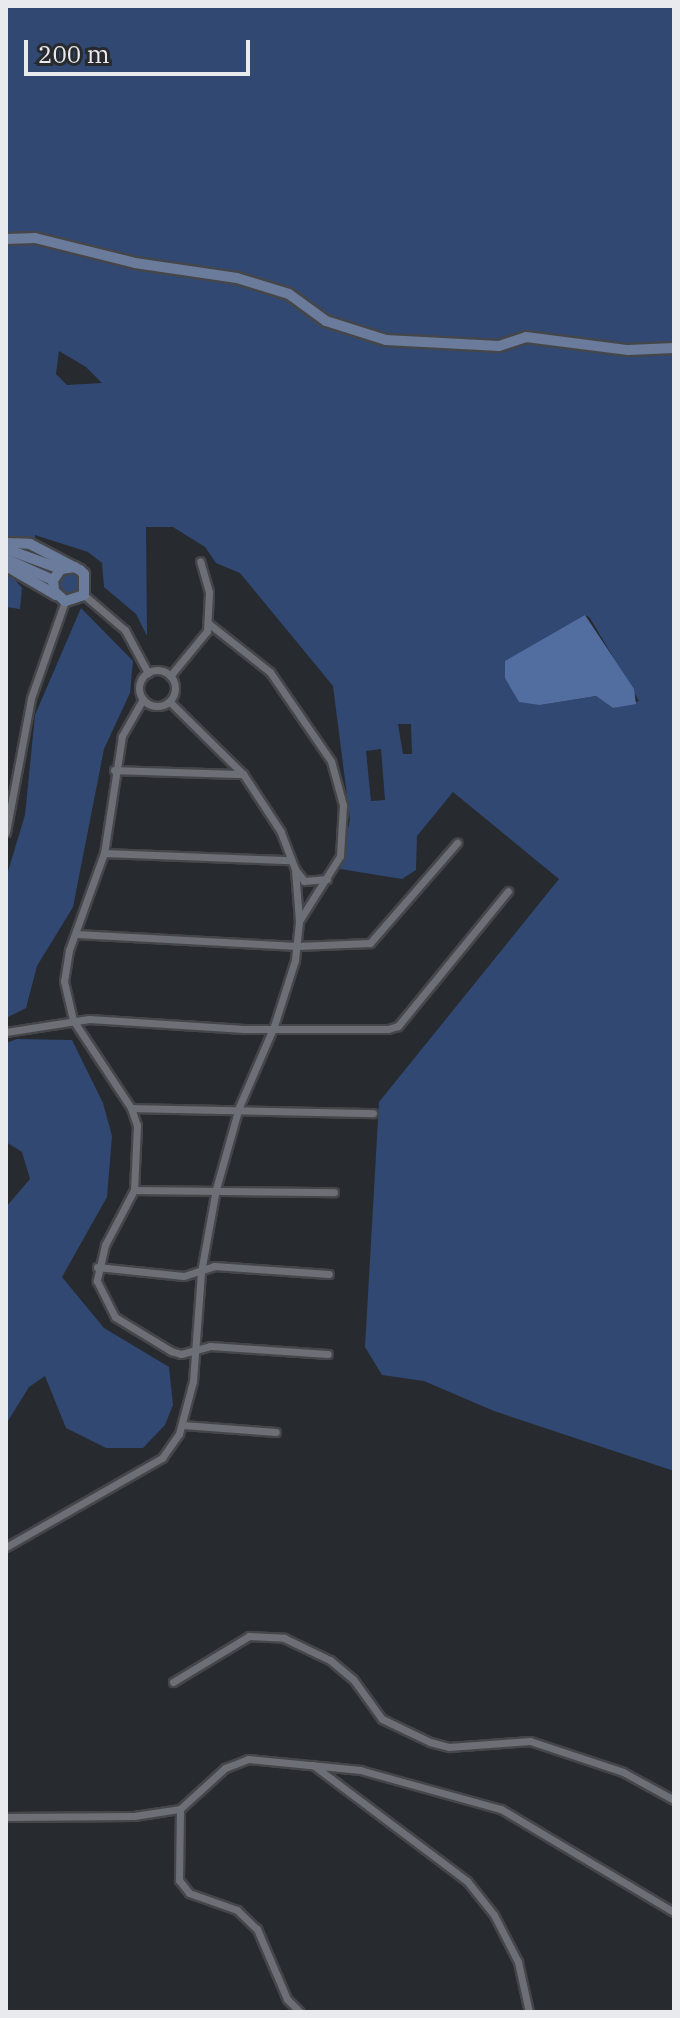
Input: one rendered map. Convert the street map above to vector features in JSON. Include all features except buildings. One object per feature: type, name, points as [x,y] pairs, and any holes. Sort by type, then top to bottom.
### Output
[{"type":"street","points":[[6,239],[35,238],[135,263],[237,278],[289,294],[326,321],[386,340],[499,346],[526,337],[628,350],[674,348]]},
{"type":"street","points":[[7,549],[30,544],[75,567],[87,579],[84,595]]},
{"type":"street","points":[[7,549],[56,573],[75,567]]},
{"type":"street","points":[[6,832],[31,698],[61,598],[51,556]]},
{"type":"street","points":[[170,676],[208,623],[209,592],[200,561]]},
{"type":"street","points":[[6,566],[61,598],[84,595],[125,630],[148,673]]},
{"type":"street","points":[[208,623],[270,672],[331,761],[345,827],[340,856],[329,878],[299,921]]},
{"type":"street","points":[[148,673],[170,676]]},
{"type":"street","points":[[148,673],[140,682],[143,699],[122,736],[114,770],[104,853],[76,934],[64,981],[73,1020],[131,1108],[138,1144],[134,1190],[97,1267],[102,1299],[115,1317],[171,1351],[195,1351],[210,1346],[328,1354]]},
{"type":"street","points":[[170,676],[175,685],[170,702]]},
{"type":"street","points":[[143,699],[153,706],[170,702]]},
{"type":"street","points":[[170,702],[261,796],[290,860],[304,881],[329,878]]},
{"type":"street","points":[[114,770],[243,774]]},
{"type":"street","points":[[6,791],[15,792]]},
{"type":"street","points":[[76,934],[297,946],[370,943],[457,843]]},
{"type":"street","points":[[104,853],[290,860]]},
{"type":"street","points":[[6,1547],[162,1458],[183,1425],[195,1351],[201,1272],[216,1189],[239,1107],[274,1026],[297,946],[299,921],[295,869]]},
{"type":"street","points":[[6,1032],[73,1020],[388,1029],[407,1014],[508,891]]},
{"type":"street","points":[[131,1108],[239,1107],[373,1113]]},
{"type":"street","points":[[134,1190],[334,1192]]},
{"type":"street","points":[[97,1267],[184,1276],[214,1266],[329,1274]]},
{"type":"street","points":[[183,1425],[276,1432]]},
{"type":"street","points":[[173,1682],[249,1636],[284,1638],[330,1660],[353,1679],[382,1719],[430,1742],[449,1747],[530,1741],[623,1772],[674,1800]]},
{"type":"street","points":[[6,1817],[134,1816],[180,1809],[225,1768],[248,1759],[360,1770],[501,1809],[674,1912]]},
{"type":"street","points":[[311,1764],[467,1881],[494,1915],[518,1962],[529,2012]]},
{"type":"street","points":[[180,1809],[179,1880],[189,1893],[237,1910],[257,1929],[287,1999],[300,2012]]},
{"type":"shaded area","points":[[6,6],[674,6],[674,1471],[494,1411],[424,1381],[382,1375],[365,1347],[379,1102],[559,879],[453,792],[417,836],[416,870],[402,879],[340,869],[350,819],[333,686],[240,573],[216,563],[205,547],[173,527],[146,527],[147,636],[136,614],[104,587],[102,563],[88,552],[35,535],[35,543],[6,540]],"holes":[[[59,351],[86,367],[102,383],[67,385],[56,374]],[[585,615],[590,618],[639,701],[613,708],[596,696],[540,705],[533,700]],[[398,724],[411,724],[412,754],[403,754]],[[381,749],[385,800],[371,801],[366,751]]]},
{"type":"shaded area","points":[[6,569],[22,588],[20,609],[6,607]]},
{"type":"shaded area","points":[[69,572],[80,579],[81,584],[74,595],[69,596],[58,589],[57,584],[64,573]]},
{"type":"shaded area","points":[[81,608],[133,661],[130,693],[104,749],[73,907],[37,966],[26,1008],[6,1018],[6,878],[25,815],[35,715]]},
{"type":"shaded area","points":[[585,615],[634,689],[636,704],[613,708],[596,696],[540,705],[519,702],[505,678],[505,661]]},
{"type":"shaded area","points":[[17,1039],[72,1040],[103,1103],[112,1136],[107,1197],[62,1277],[104,1328],[169,1367],[173,1405],[165,1425],[143,1448],[106,1448],[66,1428],[45,1376],[29,1387],[6,1424],[6,1207],[30,1179],[22,1152],[6,1142],[6,1043]]}]
